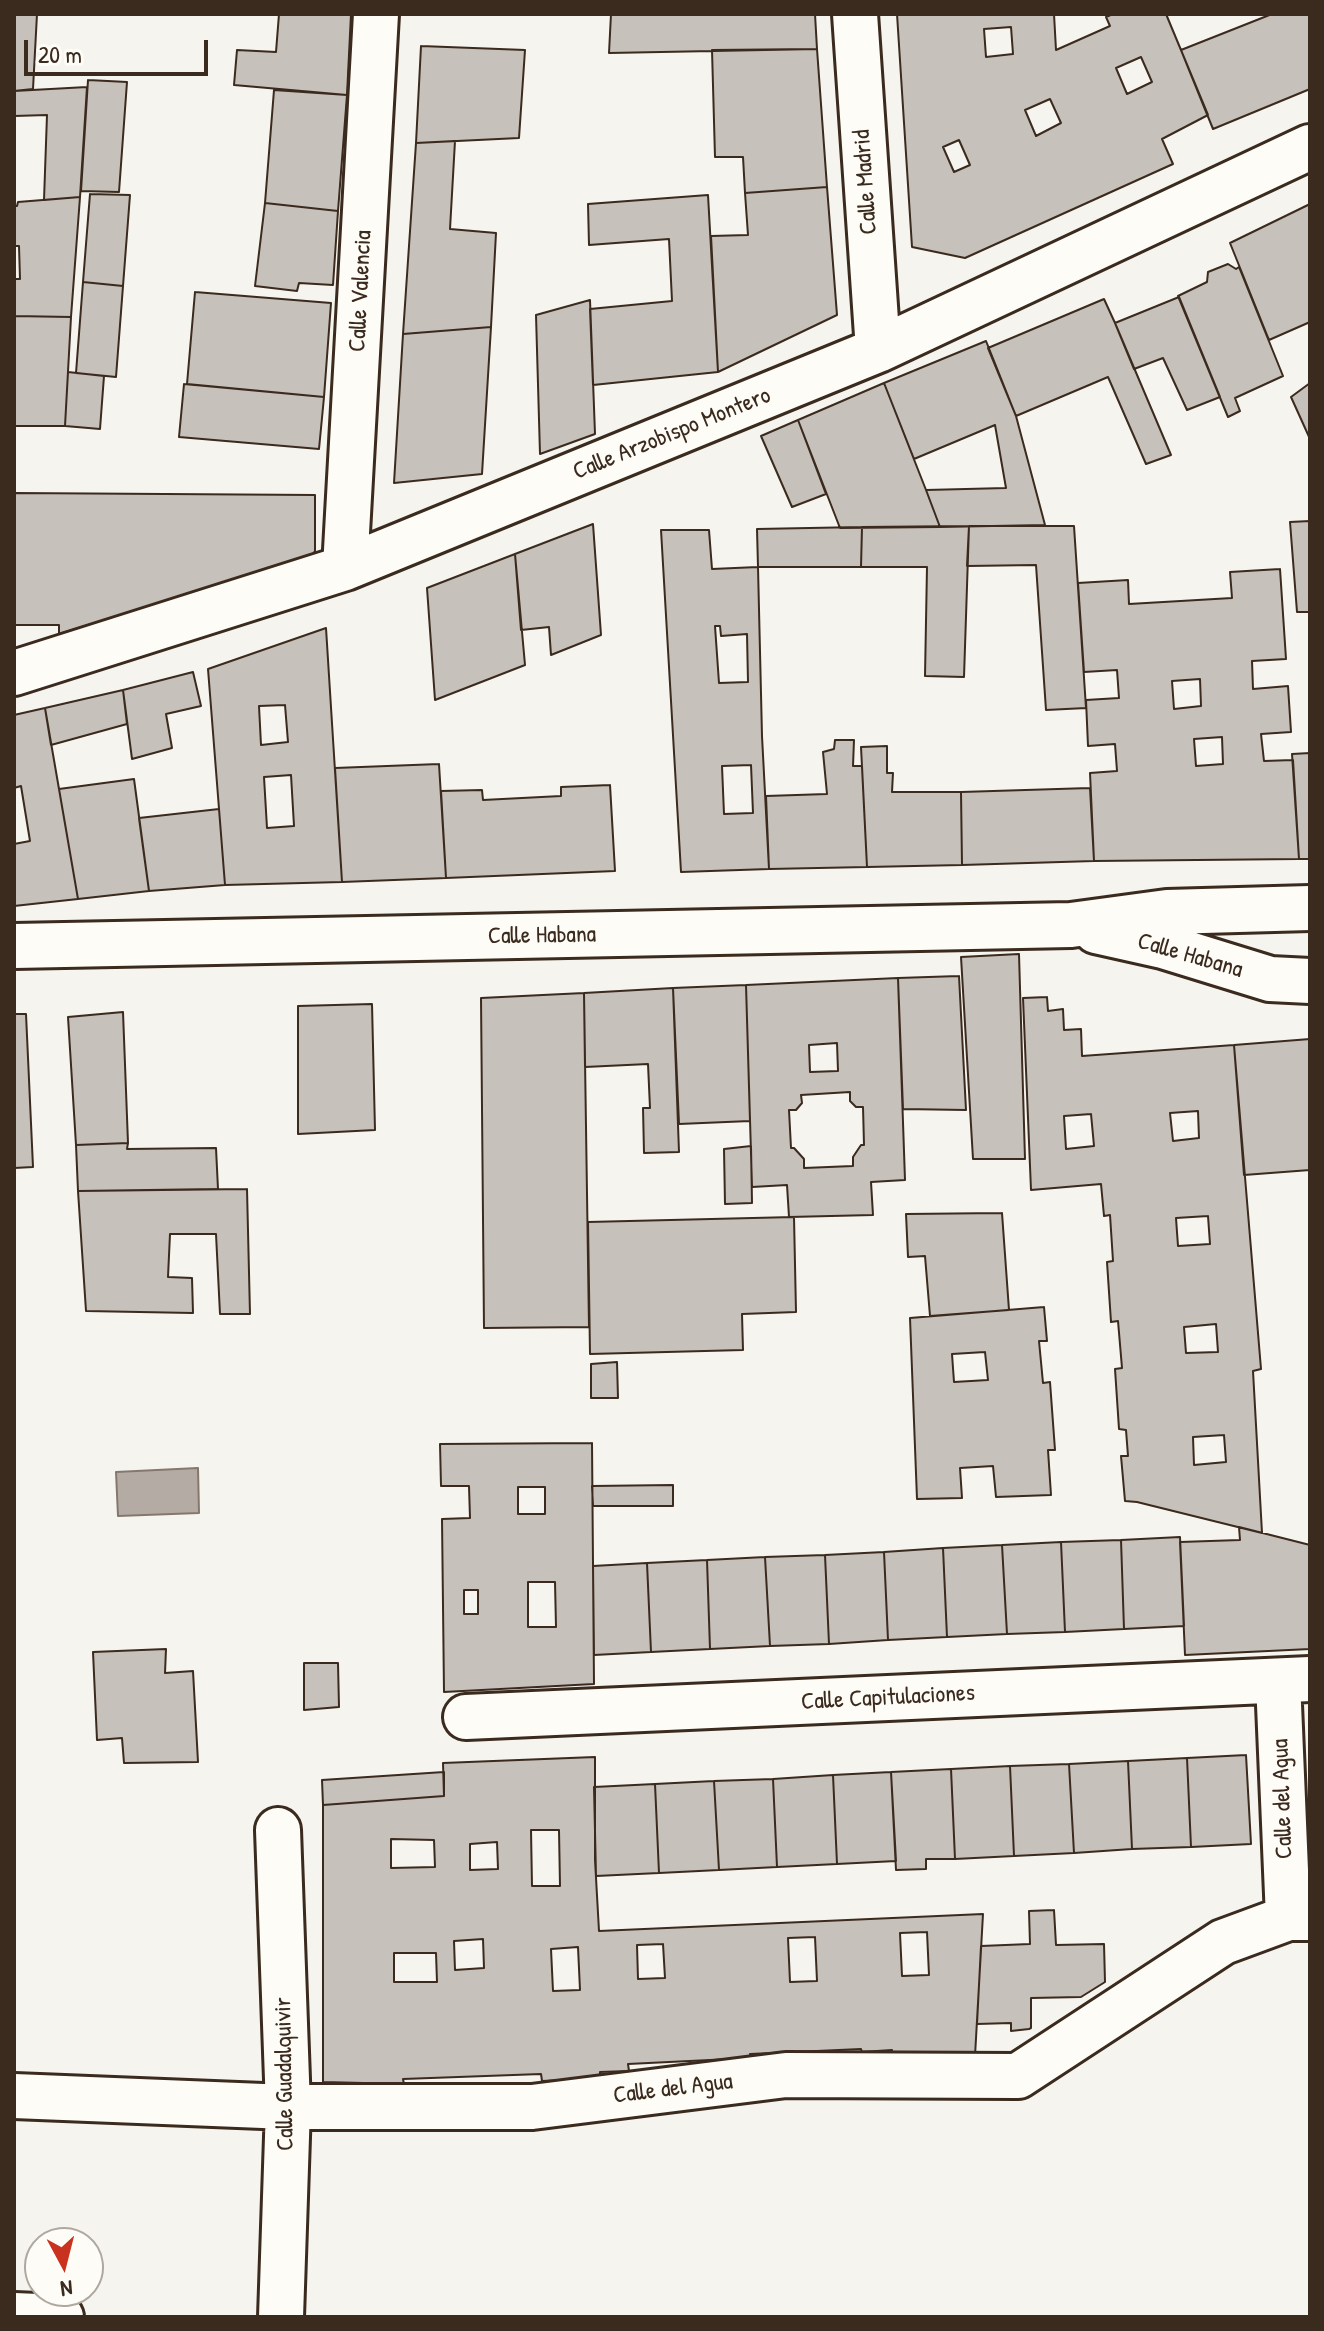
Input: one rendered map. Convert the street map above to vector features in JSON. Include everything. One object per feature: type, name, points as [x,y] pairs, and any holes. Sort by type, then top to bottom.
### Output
[{"type":"street","name":"Calle Valencia","points":[[345,568],[376,14]]},
{"type":"street","name":"Calle Madrid","points":[[855,14],[878,350]]},
{"type":"street","name":"Calle Arzobispo Montero","points":[[14,673],[345,568],[878,350],[1310,147]]},
{"type":"street","name":"Calle Habana","points":[[14,946],[1071,925],[1167,912],[1310,908]]},
{"type":"street","name":"Calle Habana","points":[[1071,925],[1163,946],[1270,979],[1310,981]]},
{"type":"street","name":"Calle Capitulaciones","points":[[466,1717],[1294,1680]]},
{"type":"street","name":"Calle del Agua","points":[[14,2096],[288,2107],[532,2107],[786,2075],[1018,2076],[1223,1942],[1299,1918],[1294,1680]]},
{"type":"street","name":"Calle Guadalquivir","points":[[278,1830],[288,2107],[281,2317]]},
{"type":"street","points":[[14,2315],[61,2317]]},
{"type":"shaded area","points":[[198,1468],[199,1513],[118,1516],[116,1472]]},
{"type":"building","points":[[14,14],[37,14],[33,89],[14,91]]},
{"type":"building","points":[[279,14],[351,14],[347,95],[234,85],[237,50],[276,52]]},
{"type":"building","points":[[611,14],[815,14],[817,49],[609,53]]},
{"type":"building","points":[[897,14],[1054,14],[1056,50],[1110,26],[1106,17],[1113,14],[1166,14],[1208,115],[1162,139],[1173,164],[965,258],[912,247]],"holes":[[[1011,27],[1013,54],[986,57],[984,29]],[[1141,57],[1152,82],[1127,94],[1116,68]],[[1050,99],[1061,123],[1036,136],[1025,110]],[[959,140],[970,165],[954,172],[943,147]]]},
{"type":"building","points":[[1272,14],[1310,14],[1310,89],[1213,129],[1181,50]]},
{"type":"building","points":[[421,46],[525,50],[519,138],[416,143]]},
{"type":"building","points":[[817,49],[827,187],[745,193],[743,157],[715,157],[712,50]]},
{"type":"building","points":[[88,80],[127,82],[119,192],[81,191]]},
{"type":"building","points":[[87,87],[80,197],[44,200],[47,115],[14,116],[14,91]]},
{"type":"building","points":[[274,90],[347,95],[338,211],[265,203]]},
{"type":"building","points":[[455,141],[450,229],[496,233],[491,327],[403,334],[416,143]]},
{"type":"building","points":[[827,187],[837,315],[718,372],[711,236],[748,235],[745,193]]},
{"type":"building","points":[[90,194],[130,195],[123,286],[83,282]]},
{"type":"building","points":[[708,195],[718,372],[593,385],[590,309],[672,301],[669,239],[589,245],[588,204]]},
{"type":"building","points":[[80,197],[71,317],[14,316],[14,279],[20,279],[19,246],[14,246],[14,206],[18,202]]},
{"type":"building","points":[[265,203],[338,211],[333,285],[299,283],[297,291],[255,286]]},
{"type":"building","points":[[1310,204],[1310,322],[1269,340],[1230,243]]},
{"type":"building","points":[[1228,264],[1236,269],[1239,267],[1283,376],[1235,398],[1240,411],[1228,417],[1178,296],[1207,282],[1208,272]]},
{"type":"building","points":[[83,282],[123,286],[116,377],[76,373]]},
{"type":"building","points":[[195,292],[331,303],[324,397],[187,384]]},
{"type":"building","points":[[1179,297],[1220,397],[1187,410],[1163,358],[1134,369],[1115,323]]},
{"type":"building","points":[[1104,299],[1171,455],[1146,464],[1108,377],[1016,416],[988,348]]},
{"type":"building","points":[[590,300],[595,434],[540,454],[536,315]]},
{"type":"building","points":[[14,316],[71,317],[65,426],[14,426]]},
{"type":"building","points":[[491,327],[482,474],[394,483],[403,334]]},
{"type":"building","points":[[986,341],[1016,416],[1045,525],[940,527],[926,490],[1006,488],[995,425],[914,459],[884,383]]},
{"type":"building","points":[[68,372],[104,376],[100,429],[65,426]]},
{"type":"building","points":[[884,383],[940,527],[840,528],[798,420]]},
{"type":"building","points":[[1310,383],[1310,439],[1291,397]]},
{"type":"building","points":[[184,384],[324,397],[319,449],[179,437]]},
{"type":"building","points":[[798,420],[826,494],[792,507],[761,436]]},
{"type":"building","points":[[14,493],[315,495],[315,551],[311,557],[59,634],[59,625],[14,625]]},
{"type":"building","points":[[1310,521],[1310,612],[1297,612],[1290,522]]},
{"type":"building","points":[[593,524],[601,635],[551,655],[549,627],[521,630],[515,554]]},
{"type":"building","points":[[969,526],[964,677],[925,676],[927,567],[861,567],[862,527]]},
{"type":"building","points":[[969,526],[1074,526],[1086,708],[1046,710],[1036,565],[967,566]]},
{"type":"building","points":[[862,527],[861,567],[758,567],[757,529]]},
{"type":"building","points":[[661,530],[709,530],[712,569],[758,567],[769,869],[681,872]],"holes":[[[715,626],[720,626],[721,636],[747,634],[748,682],[719,683]],[[751,765],[753,813],[724,814],[722,766]]]},
{"type":"building","points":[[515,554],[525,665],[435,700],[427,588]]},
{"type":"building","points":[[1280,569],[1286,659],[1252,661],[1253,689],[1288,686],[1291,732],[1261,734],[1264,761],[1293,760],[1299,859],[1094,861],[1090,773],[1117,771],[1115,744],[1088,746],[1086,700],[1119,698],[1117,670],[1084,672],[1078,583],[1128,580],[1129,604],[1232,598],[1230,572]],"holes":[[[1200,679],[1201,706],[1174,709],[1172,681]],[[1222,737],[1223,764],[1196,766],[1194,739]]]},
{"type":"building","points":[[326,628],[342,882],[225,885],[208,669]],"holes":[[[285,705],[288,742],[261,745],[259,706]],[[291,775],[294,826],[267,828],[264,777]]]},
{"type":"building","points":[[193,672],[201,706],[166,714],[172,748],[132,759],[123,690]]},
{"type":"building","points":[[123,690],[127,724],[51,745],[45,708]]},
{"type":"building","points":[[45,708],[78,899],[14,906],[14,844],[30,841],[21,786],[14,788],[14,715]]},
{"type":"building","points":[[835,740],[854,740],[853,766],[862,766],[867,867],[769,869],[766,796],[827,794],[823,752],[834,749]]},
{"type":"building","points":[[887,746],[887,773],[893,773],[892,792],[961,792],[962,865],[867,867],[861,747]]},
{"type":"building","points":[[1310,753],[1310,859],[1299,859],[1292,754]]},
{"type":"building","points":[[439,764],[446,878],[342,882],[335,768]]},
{"type":"building","points":[[134,779],[149,891],[78,899],[59,789]]},
{"type":"building","points":[[610,785],[615,871],[446,878],[441,791],[482,790],[483,800],[561,796],[561,787]]},
{"type":"building","points":[[1090,788],[1094,861],[962,865],[961,792]]},
{"type":"building","points":[[219,809],[225,885],[149,891],[139,818]]},
{"type":"building","points":[[1019,954],[1025,1159],[973,1159],[961,957]]},
{"type":"building","points":[[959,976],[966,1110],[903,1109],[898,978]]},
{"type":"building","points":[[898,978],[905,1180],[871,1182],[873,1215],[789,1217],[787,1185],[752,1187],[746,985]],"holes":[[[837,1043],[838,1071],[810,1072],[809,1045]],[[850,1092],[850,1101],[856,1107],[863,1107],[864,1145],[853,1157],[853,1166],[804,1168],[804,1159],[791,1148],[789,1110],[796,1110],[802,1103],[801,1095]]]},
{"type":"building","points":[[746,985],[750,1121],[679,1124],[673,988]]},
{"type":"building","points":[[673,988],[679,1152],[644,1153],[643,1108],[650,1108],[648,1064],[585,1067],[584,993]]},
{"type":"building","points":[[584,993],[589,1327],[484,1328],[481,998]]},
{"type":"building","points":[[1047,997],[1048,1011],[1063,1009],[1064,1030],[1081,1029],[1082,1056],[1234,1045],[1261,1369],[1253,1371],[1262,1533],[1125,1501],[1121,1456],[1128,1456],[1126,1430],[1119,1429],[1115,1369],[1122,1368],[1118,1321],[1111,1322],[1107,1262],[1113,1261],[1110,1215],[1104,1216],[1101,1184],[1031,1190],[1023,998]],"holes":[[[1198,1111],[1199,1138],[1173,1141],[1170,1113]],[[1091,1114],[1094,1146],[1066,1149],[1064,1116]],[[1208,1216],[1210,1244],[1178,1246],[1176,1218]],[[1216,1324],[1218,1352],[1186,1353],[1184,1327]],[[1224,1435],[1226,1462],[1194,1465],[1193,1437]]]},
{"type":"building","points":[[372,1004],[375,1130],[298,1134],[298,1006]]},
{"type":"building","points":[[123,1012],[128,1143],[76,1145],[68,1017]]},
{"type":"building","points":[[14,1014],[26,1014],[33,1167],[14,1168]]},
{"type":"building","points":[[1310,1039],[1310,1170],[1244,1175],[1234,1045]]},
{"type":"building","points":[[128,1143],[127,1149],[216,1148],[218,1189],[78,1191],[76,1145]]},
{"type":"building","points":[[751,1146],[752,1203],[725,1204],[724,1149]]},
{"type":"building","points":[[247,1189],[250,1314],[220,1314],[216,1234],[170,1234],[168,1277],[192,1278],[193,1313],[86,1311],[78,1191]]},
{"type":"building","points":[[1002,1213],[1009,1310],[930,1316],[925,1256],[908,1257],[906,1214]]},
{"type":"building","points":[[794,1217],[796,1312],[742,1314],[743,1350],[590,1354],[588,1222]]},
{"type":"building","points":[[1044,1307],[1047,1341],[1039,1341],[1043,1383],[1050,1382],[1055,1450],[1048,1450],[1051,1495],[996,1497],[993,1466],[960,1468],[962,1498],[917,1499],[910,1318]],"holes":[[[985,1352],[988,1380],[954,1382],[952,1354]]]},
{"type":"building","points":[[617,1362],[618,1398],[591,1398],[591,1364]]},
{"type":"building","points":[[592,1443],[594,1684],[444,1692],[442,1519],[470,1518],[469,1486],[441,1486],[440,1444]],"holes":[[[518,1487],[545,1487],[545,1514],[518,1514]],[[528,1582],[555,1582],[556,1627],[528,1627]],[[464,1590],[478,1590],[478,1614],[464,1614]]]},
{"type":"building","points":[[673,1485],[673,1506],[593,1506],[592,1486]]},
{"type":"building","points":[[1239,1527],[1310,1545],[1310,1649],[1185,1655],[1180,1542],[1240,1540]]},
{"type":"building","points":[[1180,1537],[1184,1626],[1124,1629],[1121,1540]]},
{"type":"building","points":[[1121,1540],[1124,1629],[1065,1632],[1061,1542]]},
{"type":"building","points":[[1061,1542],[1065,1632],[1007,1634],[1002,1545]]},
{"type":"building","points":[[1002,1545],[1007,1634],[947,1637],[943,1548]]},
{"type":"building","points":[[943,1548],[947,1637],[888,1640],[884,1552]]},
{"type":"building","points":[[884,1552],[888,1640],[829,1644],[825,1555]]},
{"type":"building","points":[[825,1555],[829,1644],[770,1646],[765,1557]]},
{"type":"building","points":[[765,1557],[770,1646],[710,1649],[707,1560]]},
{"type":"building","points":[[707,1560],[710,1649],[651,1652],[647,1563]]},
{"type":"building","points":[[647,1563],[651,1652],[594,1655],[593,1566]]},
{"type":"building","points":[[166,1649],[165,1673],[193,1671],[198,1762],[124,1763],[122,1738],[97,1740],[93,1652]]},
{"type":"building","points":[[304,1663],[338,1663],[339,1707],[304,1710]]},
{"type":"building","points":[[1246,1755],[1251,1844],[1191,1847],[1187,1758]]},
{"type":"building","points":[[595,1757],[599,1931],[983,1914],[975,2056],[892,2056],[892,2050],[862,2052],[861,2049],[628,2064],[629,2071],[600,2072],[600,2078],[588,2079],[542,2081],[541,2074],[403,2079],[404,2084],[323,2082],[323,1805],[444,1796],[443,1763]],"holes":[[[531,1830],[559,1830],[560,1886],[532,1886]],[[391,1839],[434,1840],[435,1867],[391,1868]],[[497,1842],[498,1869],[470,1870],[470,1844]],[[927,1932],[929,1975],[902,1976],[900,1933]],[[815,1937],[817,1981],[790,1982],[788,1938]],[[483,1939],[484,1968],[455,1970],[454,1941]],[[663,1944],[665,1978],[638,1979],[637,1945]],[[578,1947],[580,1990],[553,1991],[551,1949]],[[394,1953],[436,1953],[437,1982],[394,1982]]]},
{"type":"building","points":[[1187,1758],[1191,1847],[1132,1849],[1128,1761]]},
{"type":"building","points":[[1128,1761],[1132,1849],[1074,1853],[1069,1764]]},
{"type":"building","points":[[1069,1764],[1074,1853],[1014,1856],[1010,1766]]},
{"type":"building","points":[[1010,1766],[1014,1856],[955,1859],[951,1769]]},
{"type":"building","points":[[951,1769],[955,1859],[926,1859],[926,1869],[896,1870],[891,1772]]},
{"type":"building","points":[[444,1772],[444,1796],[323,1805],[322,1780]]},
{"type":"building","points":[[891,1772],[896,1861],[837,1864],[833,1775]]},
{"type":"building","points":[[833,1775],[837,1864],[777,1867],[773,1779]]},
{"type":"building","points":[[773,1779],[777,1867],[719,1870],[714,1781]]},
{"type":"building","points":[[714,1781],[719,1870],[659,1873],[655,1784]]},
{"type":"building","points":[[655,1784],[659,1873],[596,1876],[594,1787]]},
{"type":"building","points":[[1054,1910],[1056,1945],[1104,1944],[1105,1982],[1081,1997],[1031,1998],[1029,2029],[1011,2031],[1011,2023],[977,2024],[981,1946],[1030,1944],[1029,1911]]}]
